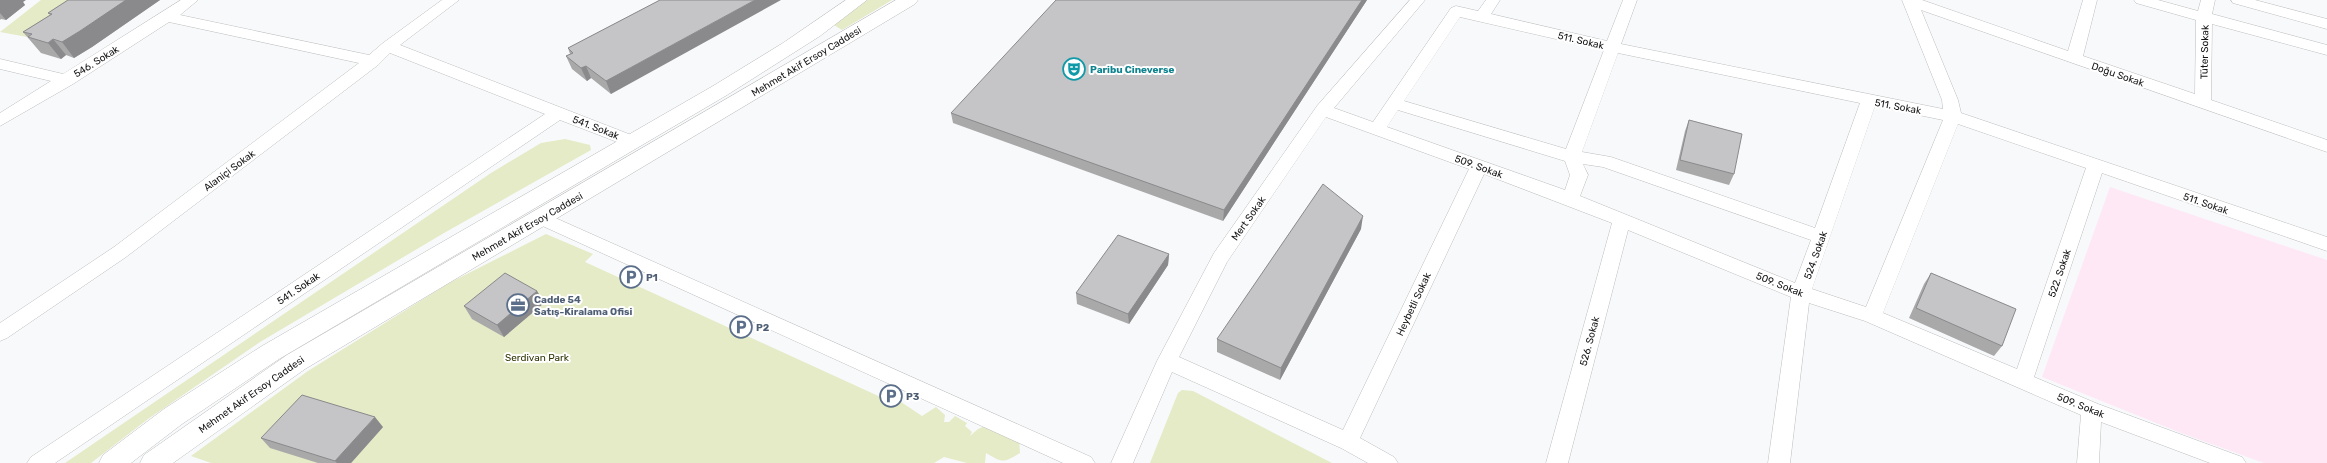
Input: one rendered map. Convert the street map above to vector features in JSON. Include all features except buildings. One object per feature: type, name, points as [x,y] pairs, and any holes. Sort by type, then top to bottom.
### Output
[{"type":"main road","name":"Mehmet Akif Ersoy Caddesi","points":[[112,463],[139,441],[281,345],[634,142],[807,38],[856,0]]},
{"type":"main road","name":"Mehmet Akif Ersoy Caddesi","points":[[153,463],[296,362],[909,0]]},
{"type":"street","name":"546. Sokak","points":[[0,120],[67,80],[167,17],[191,0]]},
{"type":"street","name":"Alaniçi Sokak","points":[[0,333],[120,252],[372,61],[388,46],[452,0]]},
{"type":"street","name":"Mert Sokak","points":[[1122,463],[1167,362],[1220,258],[1323,110],[1418,0]]},
{"type":"street","points":[[1482,17],[1494,0]]},
{"type":"street","points":[[1570,199],[1579,175],[1572,157],[1611,47],[1630,0]]},
{"type":"street","points":[[1872,316],[1953,116],[1950,100],[1910,0]]},
{"type":"street","name":"Doğu Sokak","points":[[1910,0],[2327,146]]},
{"type":"street","points":[[2074,58],[2090,0]]},
{"type":"street","points":[[2141,0],[2327,50]]},
{"type":"street","name":"Tüter Sokak","points":[[2203,103],[2204,17],[2208,0]]},
{"type":"street","points":[[2238,0],[2327,24]]},
{"type":"street","name":"511. Sokak","points":[[1394,103],[1456,11],[1611,47],[1869,101],[1953,116],[2327,244]]},
{"type":"street","points":[[167,17],[372,61]]},
{"type":"street","name":"541. Sokak","points":[[388,46],[634,142]]},
{"type":"street","points":[[0,64],[67,80]]},
{"type":"street","name":"524. Sokak","points":[[1779,463],[1801,293],[1869,101]]},
{"type":"street","points":[[1376,129],[1394,103],[1572,157],[1605,161],[1822,237]]},
{"type":"street","name":"509. Sokak","points":[[1323,110],[1570,199],[1801,293],[1872,316],[2091,410],[2235,463]]},
{"type":"street","name":"541. Sokak","points":[[38,463],[558,113]]},
{"type":"street","name":"522. Sokak","points":[[2023,381],[2096,165]]},
{"type":"street","name":"Heybetli Sokak","points":[[1348,442],[1479,166]]},
{"type":"street","points":[[542,218],[1084,463]]},
{"type":"street","name":"526. Sokak","points":[[1557,463],[1622,220]]},
{"type":"street","points":[[1167,362],[1348,442],[1387,463]]},
{"type":"street","points":[[2088,463],[2091,410]]},
{"type":"shaded area","points":[[2110,187],[2327,260],[2327,463],[2264,463],[2181,433],[2042,377]]},
{"type":"green space","points":[[41,0],[97,0],[33,38],[0,32]]},
{"type":"green space","points":[[866,0],[892,0],[842,30],[834,25]]},
{"type":"green space","points":[[565,139],[590,145],[591,150],[444,233],[260,342],[148,419],[91,463],[65,463],[491,173],[541,143]]},
{"type":"green space","name":"Serdivan Park","points":[[546,234],[593,254],[585,262],[898,405],[901,402],[922,416],[936,407],[945,415],[944,422],[949,422],[955,416],[967,423],[965,426],[972,432],[970,436],[978,429],[992,423],[1019,438],[1020,453],[1010,459],[1000,460],[986,453],[985,463],[967,463],[944,457],[934,463],[211,463],[191,456],[308,371],[449,283]]},
{"type":"green space","points":[[1182,390],[1193,391],[1332,463],[1150,463],[1178,393]]},
{"type":"place","name":"Paribu Cineverse","points":[[1074,69]]},
{"type":"place","name":"P1","points":[[631,277]]},
{"type":"place","name":"Cadde 54 Satış-Kiralama Ofisi","points":[[518,305]]},
{"type":"place","name":"P2","points":[[741,327]]},
{"type":"place","name":"P3","points":[[891,396]]}]
